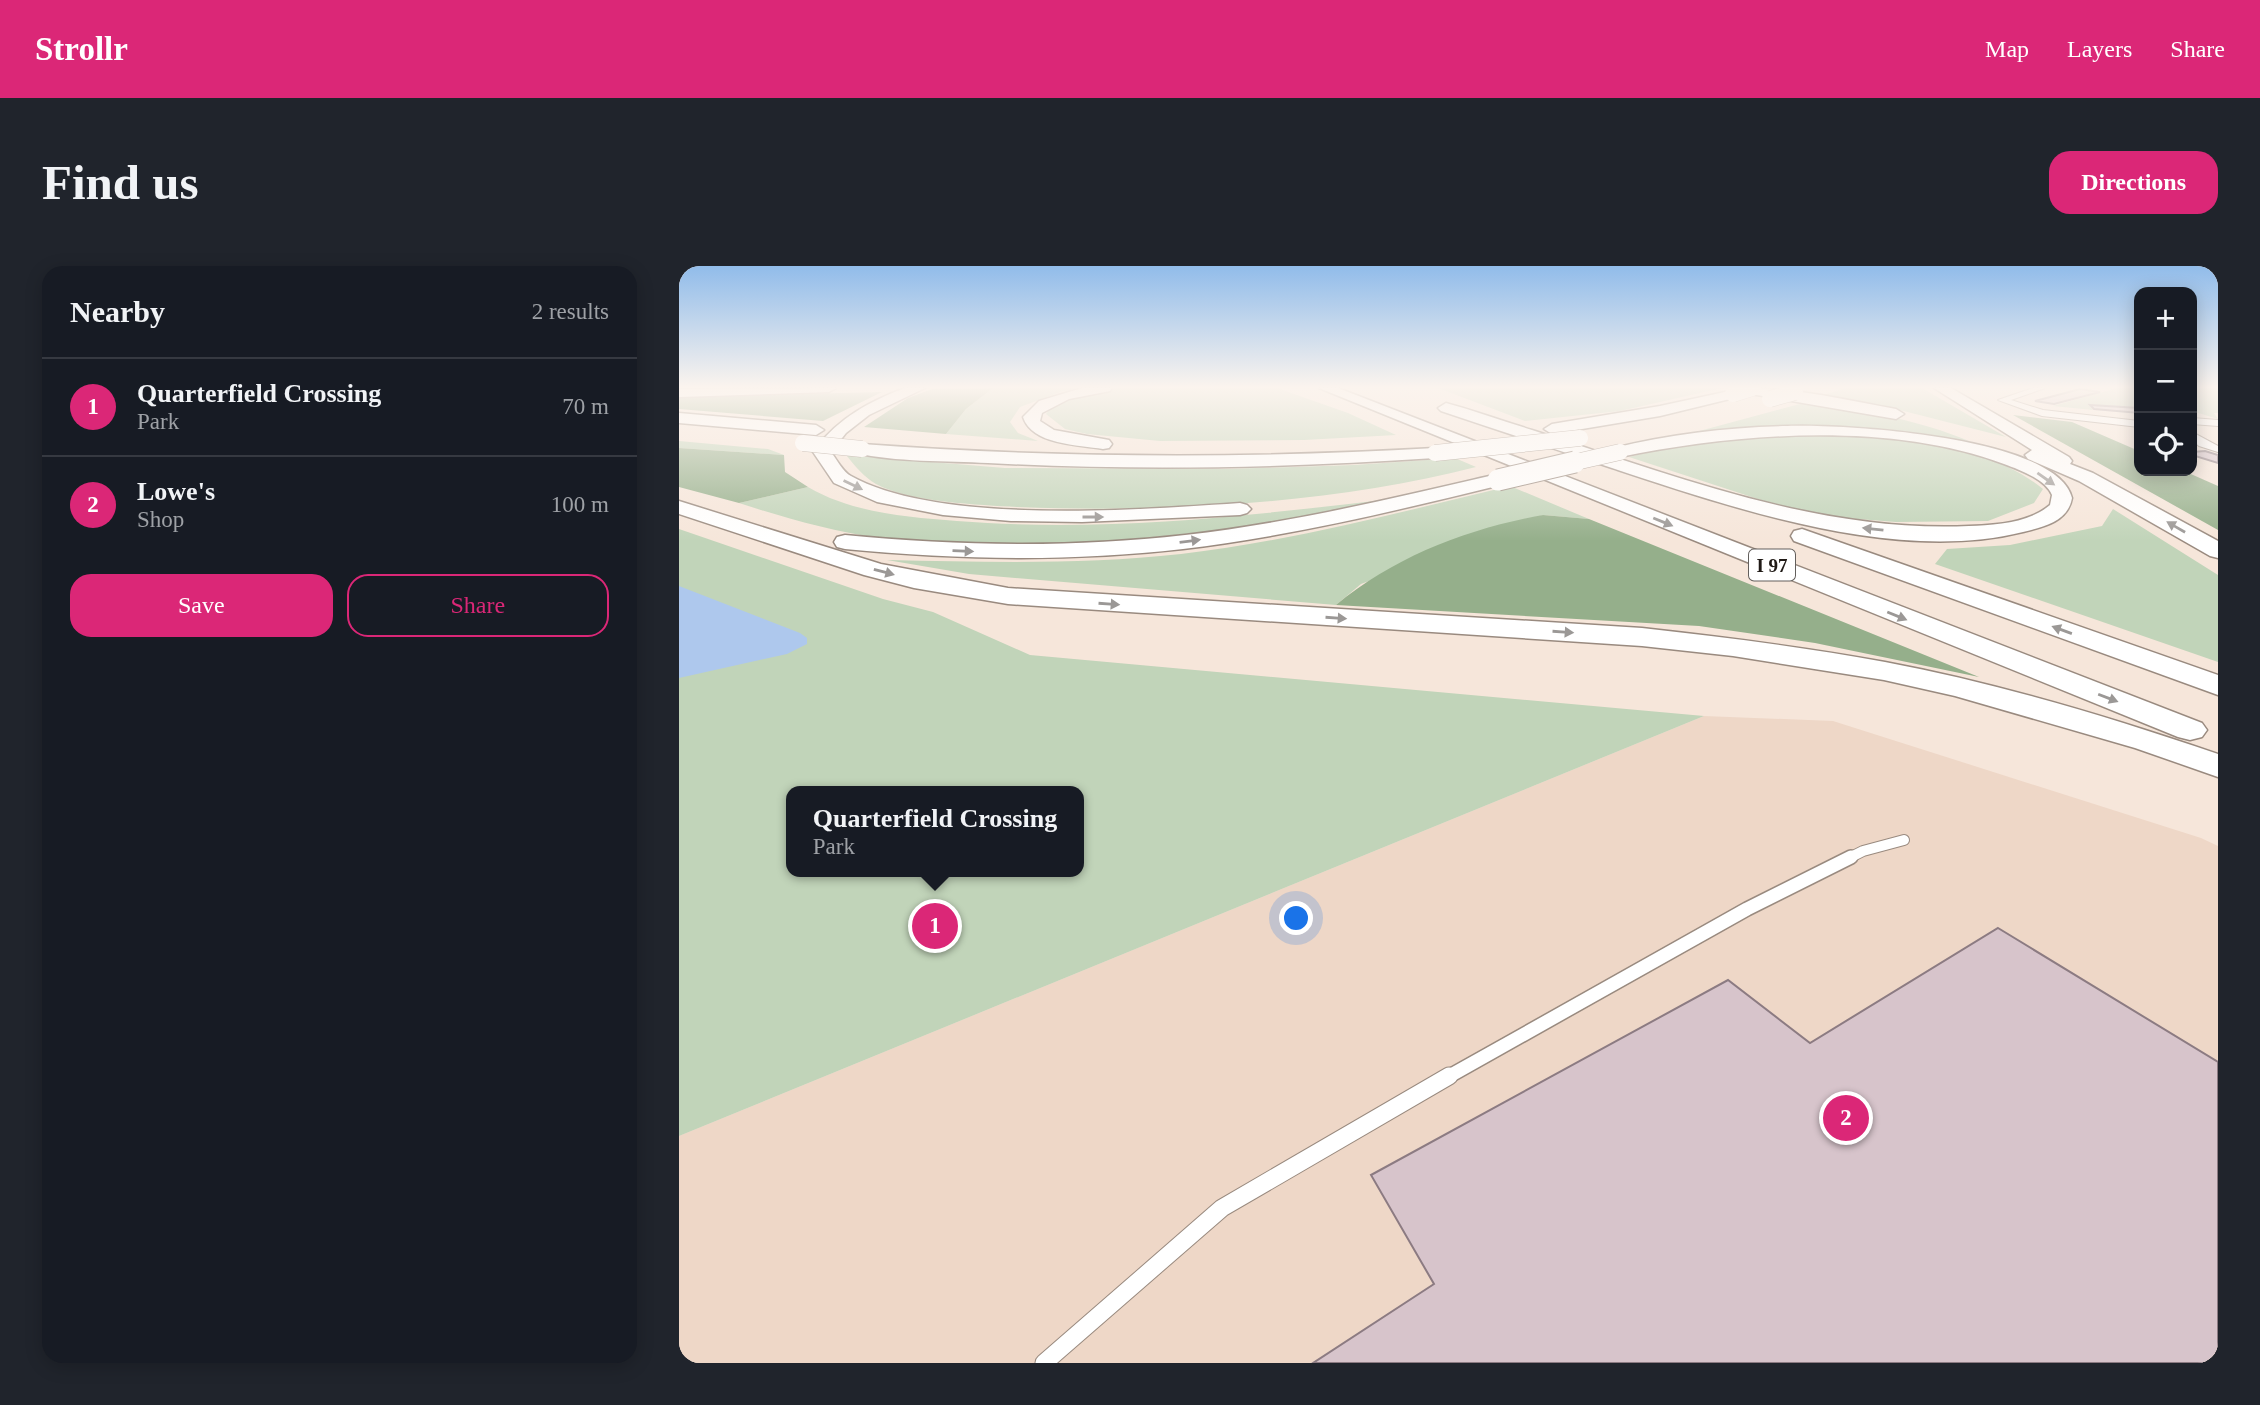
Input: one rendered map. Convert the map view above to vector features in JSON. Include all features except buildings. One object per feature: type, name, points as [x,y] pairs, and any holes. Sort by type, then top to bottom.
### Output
[{"type":"highway","points":[[830,439],[823,452],[824,463],[834,475],[855,488],[938,508],[1001,515],[1112,517],[1257,508]]},
{"type":"highway","points":[[834,439],[991,459],[1125,464],[1290,462],[1435,453],[1568,439]]},
{"type":"highway","points":[[1080,439],[1120,445],[1319,448]]},
{"type":"highway","points":[[865,442],[1191,451],[1319,448],[1448,439]]},
{"type":"highway","name":"I 97","points":[[1449,439],[2218,741]]},
{"type":"highway","name":"I 97","points":[[1533,439],[2218,686]]},
{"type":"highway","points":[[1544,439],[1762,509],[1847,527],[1941,533],[1987,531],[2043,519],[2057,510],[2062,499],[2060,491],[2050,480],[2017,463],[1965,447],[1921,439]]},
{"type":"highway","points":[[679,505],[831,541],[931,550],[1043,551],[1115,548],[1239,535],[1349,514],[1646,439]]},
{"type":"highway","points":[[1611,449],[1678,439]]},
{"type":"highway","points":[[1987,439],[2030,453],[2086,477],[2134,503]]},
{"type":"highway","points":[[2027,439],[2218,551]]},
{"type":"highway","points":[[1305,503],[1490,477]]},
{"type":"highway","points":[[679,505],[883,572],[1008,596],[1642,637],[1806,657],[1962,688],[2147,741],[2218,766]]},
{"type":"street","points":[[2197,439],[2203,444],[2218,447]]},
{"type":"lane","points":[[1044,1363],[1222,1209],[1466,1066],[1747,909],[1863,851],[1904,840]]},
{"type":"shaded area","points":[[1704,716],[1833,721],[2201,838],[2218,846],[2218,1363],[679,1363],[679,1136]]},
{"type":"green space","points":[[1141,439],[1319,439],[1304,440]]},
{"type":"green space","points":[[1730,439],[1898,439],[1928,443],[1989,458],[2043,489],[2034,503],[1988,521],[1896,522],[1833,517],[1782,507],[1629,457],[1692,442]]},
{"type":"green space","points":[[2056,439],[2112,439],[2134,449],[2134,476],[2195,476],[2218,486],[2218,530]]},
{"type":"green space","points":[[679,441],[768,449],[784,455],[679,448]]},
{"type":"green space","points":[[679,448],[784,455],[785,472],[808,487],[739,503],[679,487]]},
{"type":"green space","points":[[846,455],[1005,468],[1226,469],[1354,465],[1455,458],[1476,467],[1421,480],[1307,497],[1189,507],[1073,509],[965,504],[907,495],[876,484]]},
{"type":"green space","points":[[1510,486],[1589,519],[1543,515],[1361,584],[1336,605],[969,574],[887,560],[1071,561],[1181,554],[1305,534]]},
{"type":"green space","points":[[808,487],[843,503],[899,515],[1014,524],[1070,525],[1239,516],[1407,497],[1295,519],[1181,534],[1125,540],[1010,544],[878,538],[808,524],[739,503]]},
{"type":"green space","points":[[2113,509],[2218,575],[2218,662],[1935,564],[1947,549],[2010,545],[2102,526]]},
{"type":"green space","points":[[1543,515],[1589,519],[1979,677],[1815,643],[1699,626],[1336,605],[1383,572],[1433,547],[1487,528]]},
{"type":"green space","points":[[679,529],[883,599],[933,612],[1030,655],[1704,716],[679,1136]]},
{"type":"water","points":[[679,586],[800,633],[807,638],[807,644],[787,654],[679,678]]},
{"type":"place","name":"Quarterfield Crossing","points":[[935,926]]},
{"type":"place","name":"Lowe's","points":[[1846,1118]]}]
